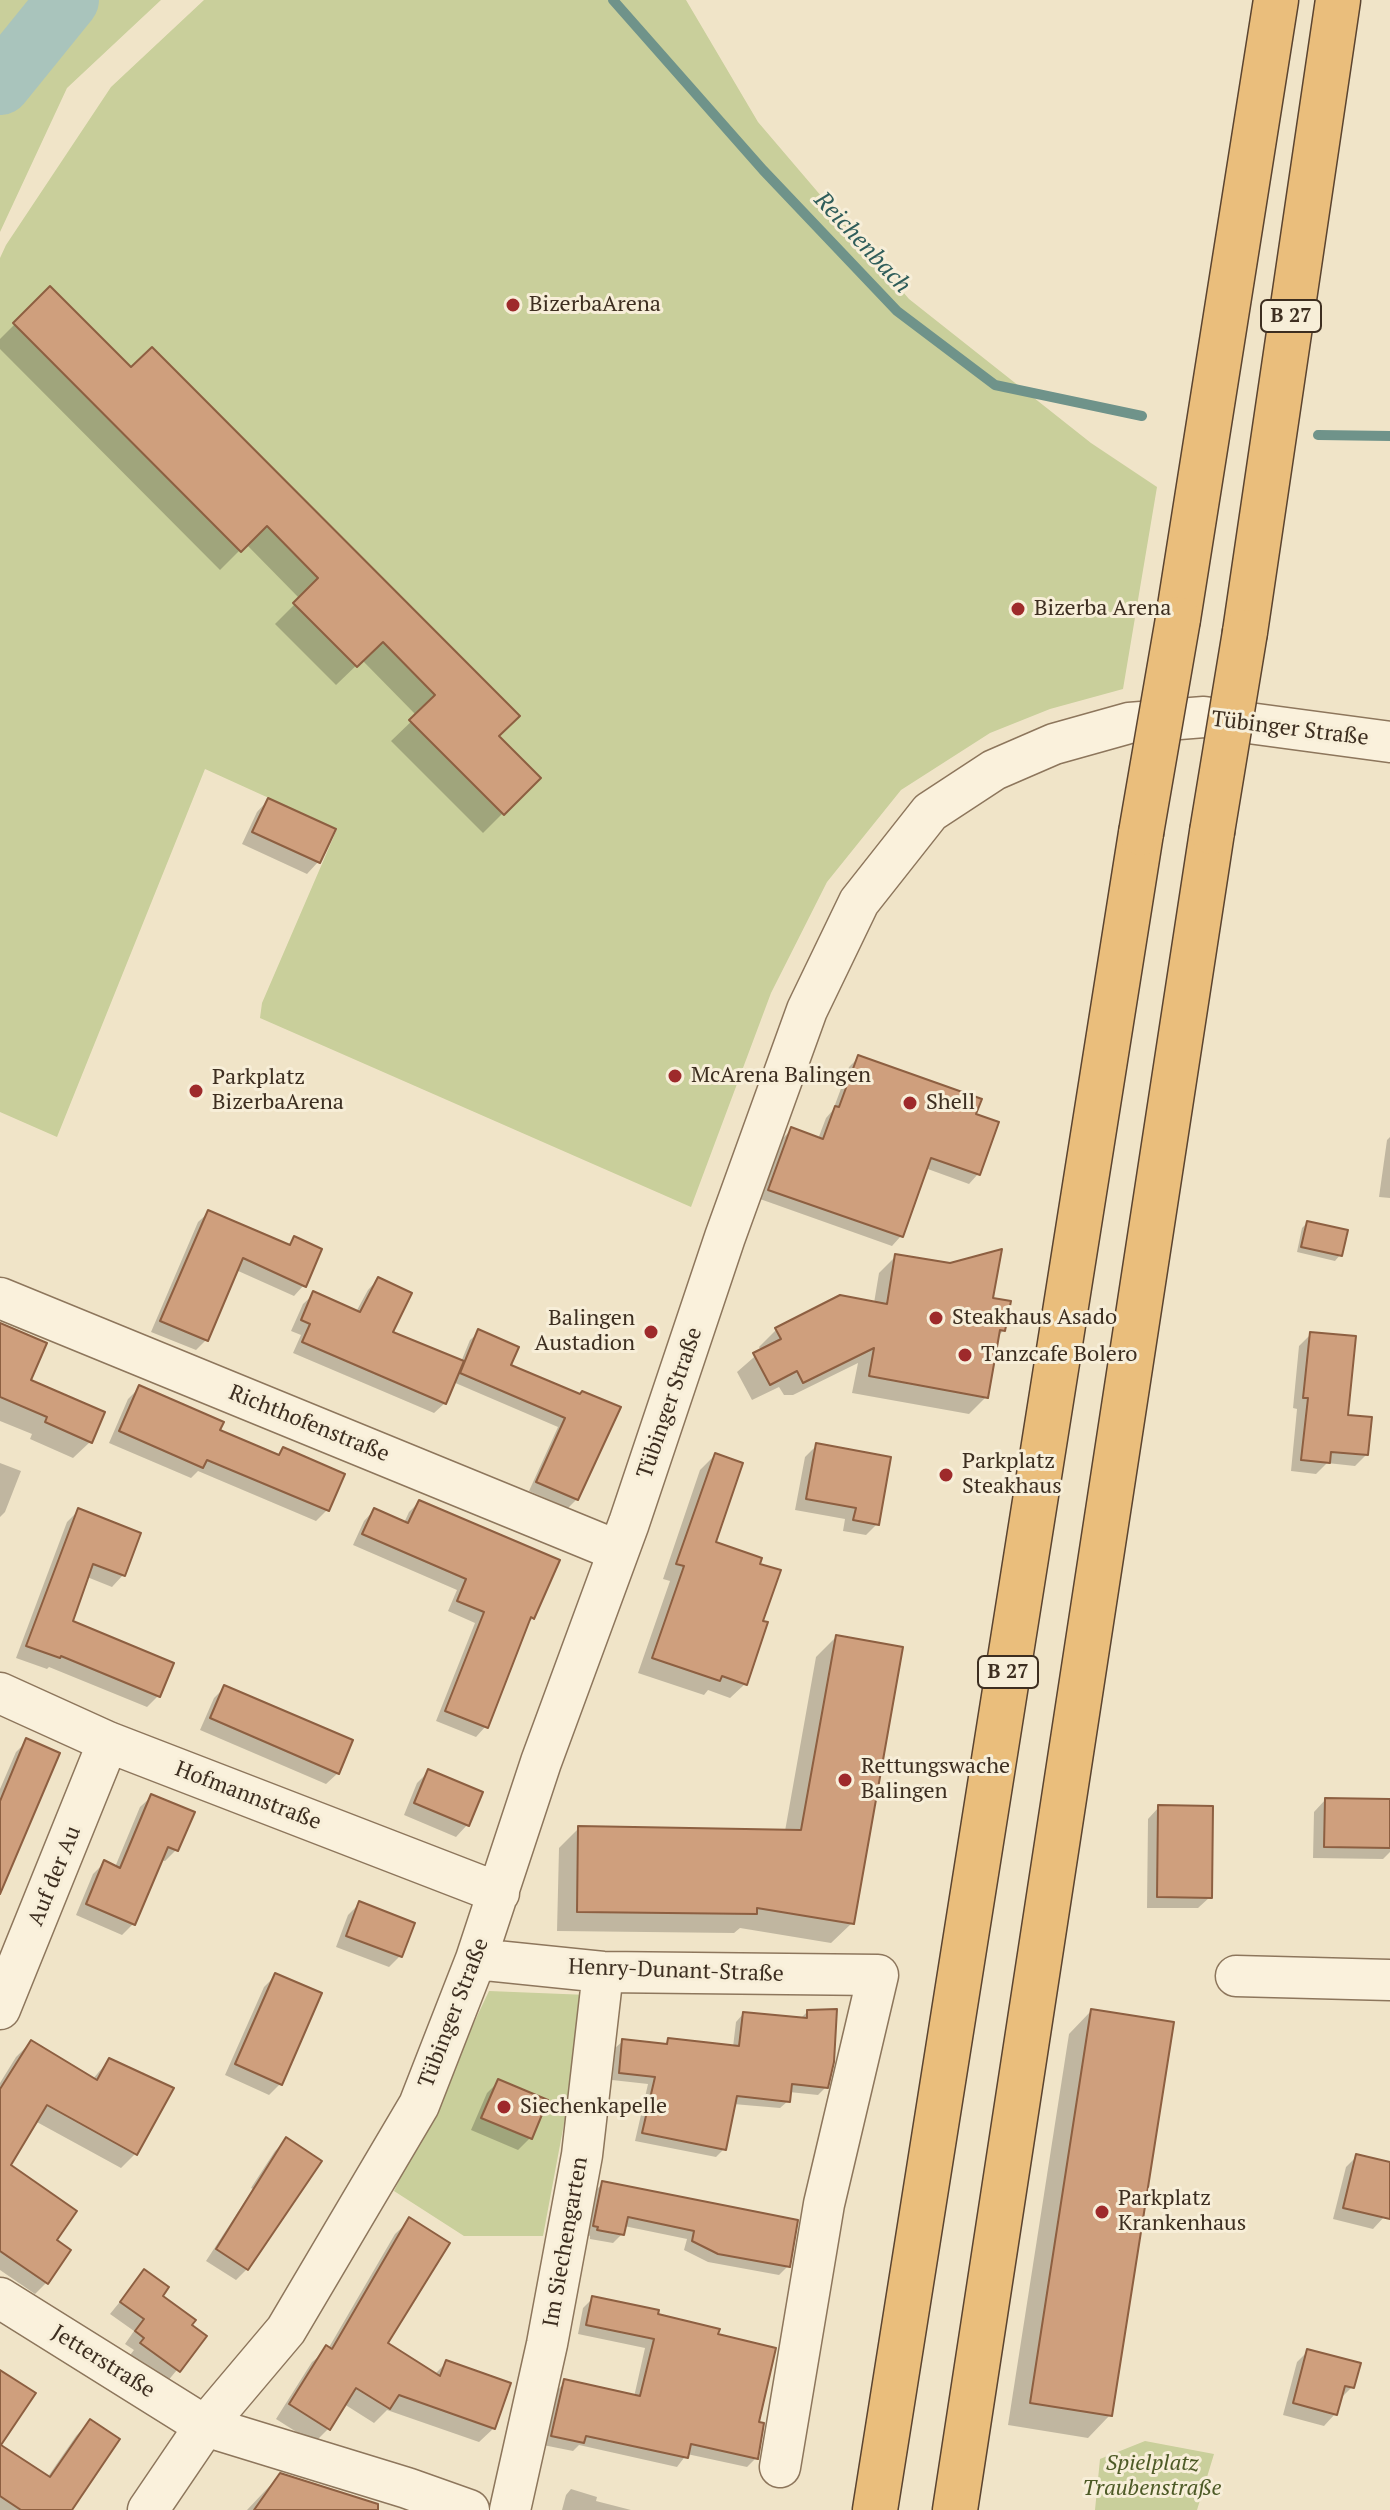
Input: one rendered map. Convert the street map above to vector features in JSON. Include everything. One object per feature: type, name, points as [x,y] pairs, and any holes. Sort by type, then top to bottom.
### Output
[{"type":"highway","name":"B 27","points":[[955,2510],[1245,632],[1338,0]]},
{"type":"highway","name":"B 27","points":[[875,2510],[1274,3]]},
{"type":"street","name":"Tübinger Straße","points":[[148,2510],[205,2426],[286,2330],[419,2105],[476,1959],[541,1762],[807,1010],[859,902],[930,812],[994,770],[1054,744],[1129,723],[1204,717],[1390,742]]},
{"type":"street","name":"Richthofenstraße","points":[[0,1298],[618,1551]]},
{"type":"street","name":"Hofmannstraße","points":[[0,1693],[108,1742],[499,1893]]},
{"type":"street","name":"Auf der Au","points":[[0,2009],[108,1742]]},
{"type":"street","name":"Henry-Dunant-Straße","points":[[476,1959],[603,1972],[878,1975],[824,2204],[780,2467]]},
{"type":"street","name":"Im Siechengarten","points":[[510,2510],[547,2344],[582,2155],[603,1972]]},
{"type":"street","points":[[1236,1976],[1390,1980]]},
{"type":"street","name":"Jetterstraße","points":[[0,2298],[205,2426]]},
{"type":"street","points":[[205,2426],[469,2510]]},
{"type":"green space","points":[[0,0],[161,0],[67,88],[0,232]]},
{"type":"green space","points":[[204,0],[686,0],[758,122],[909,299],[1091,443],[1157,487],[1123,689],[1050,709],[990,733],[901,790],[827,882],[771,993],[691,1207],[260,1018],[262,1003],[337,829],[205,769],[57,1137],[0,1112],[0,258],[111,87]]},
{"type":"green space","points":[[489,1991],[588,1995],[543,2236],[464,2236],[394,2191]]},
{"type":"green space","name":"Spielplatz Traubenstraße","points":[[1145,2441],[1214,2454],[1197,2510],[1095,2510],[1100,2459]]},
{"type":"building","points":[[50,286],[131,367],[152,347],[520,716],[499,736],[541,778],[504,815],[409,720],[435,695],[383,642],[357,667],[293,603],[318,578],[267,526],[241,552],[13,323]]},
{"type":"building","points":[[268,798],[336,829],[320,863],[252,832]]},
{"type":"building","points":[[858,1055],[982,1099],[976,1114],[999,1122],[980,1175],[931,1158],[903,1237],[768,1190],[791,1127],[823,1139],[835,1106],[839,1107]]},
{"type":"building","points":[[208,1210],[290,1245],[294,1236],[322,1249],[306,1287],[243,1258],[208,1341],[160,1321]]},
{"type":"building","points":[[1307,1221],[1348,1230],[1342,1256],[1301,1247]]},
{"type":"building","name":"Steakhaus Asado","points":[[1002,1249],[993,1298],[1011,1301],[1005,1331],[1000,1330],[988,1398],[869,1376],[874,1348],[803,1383],[797,1371],[770,1385],[753,1353],[781,1339],[775,1328],[840,1295],[887,1304],[895,1254],[950,1263]]},
{"type":"building","points":[[378,1277],[412,1293],[393,1332],[464,1361],[446,1404],[302,1342],[310,1324],[301,1320],[313,1291],[360,1312]]},
{"type":"building","points":[[0,1323],[47,1343],[31,1380],[105,1412],[92,1443],[45,1422],[47,1417],[0,1397]]},
{"type":"building","points":[[478,1329],[519,1347],[511,1365],[580,1394],[582,1391],[621,1407],[578,1500],[536,1482],[565,1418],[460,1373]]},
{"type":"building","points":[[1310,1332],[1356,1336],[1348,1415],[1372,1417],[1368,1455],[1331,1452],[1330,1463],[1301,1460],[1308,1398],[1303,1398]]},
{"type":"building","points":[[139,1385],[224,1422],[220,1430],[279,1455],[283,1447],[345,1474],[329,1511],[207,1460],[203,1468],[119,1431]]},
{"type":"building","points":[[816,1443],[891,1457],[879,1525],[853,1520],[856,1508],[806,1499]]},
{"type":"building","points":[[715,1453],[743,1463],[716,1542],[762,1558],[760,1564],[781,1570],[763,1621],[768,1622],[747,1685],[722,1676],[720,1681],[652,1658],[684,1566],[676,1564]]},
{"type":"building","points":[[419,1500],[560,1560],[534,1619],[531,1617],[488,1728],[445,1711],[484,1612],[457,1601],[466,1579],[362,1534],[374,1508],[408,1523]]},
{"type":"building","points":[[78,1508],[141,1533],[125,1576],[93,1564],[73,1621],[174,1663],[160,1697],[61,1656],[26,1646]]},
{"type":"building","points":[[836,1635],[903,1647],[854,1924],[757,1908],[757,1914],[577,1912],[578,1826],[801,1830]]},
{"type":"building","points":[[224,1685],[353,1740],[339,1774],[210,1718]]},
{"type":"building","points":[[26,1738],[60,1753],[0,1894],[0,1801]]},
{"type":"building","points":[[428,1769],[483,1792],[469,1826],[414,1803]]},
{"type":"building","points":[[151,1794],[195,1812],[178,1851],[168,1847],[135,1925],[86,1904],[104,1860],[120,1868]]},
{"type":"building","points":[[1325,1798],[1390,1799],[1390,1848],[1324,1847]]},
{"type":"building","points":[[1158,1805],[1213,1806],[1212,1898],[1157,1897]]},
{"type":"building","points":[[359,1901],[415,1923],[402,1957],[346,1936]]},
{"type":"building","points":[[275,1973],[322,1993],[282,2085],[235,2064]]},
{"type":"building","points":[[837,2009],[834,2062],[828,2088],[792,2084],[790,2102],[737,2096],[726,2150],[642,2133],[655,2077],[619,2073],[622,2039],[667,2044],[668,2038],[739,2046],[743,2012],[807,2018],[807,2010]]},
{"type":"building","name":"Parkplatz Krankenhaus","points":[[1091,2009],[1174,2022],[1112,2416],[1030,2403]]},
{"type":"building","points":[[31,2040],[97,2080],[109,2058],[174,2088],[137,2155],[47,2105],[11,2165],[77,2211],[57,2240],[71,2250],[48,2284],[0,2251],[0,2089]]},
{"type":"building","points":[[498,2079],[548,2100],[532,2139],[481,2118]]},
{"type":"building","points":[[286,2137],[322,2161],[248,2270],[216,2249]]},
{"type":"building","points":[[1356,2154],[1390,2162],[1390,2219],[1343,2208]]},
{"type":"building","points":[[602,2181],[798,2220],[790,2267],[718,2254],[692,2241],[694,2231],[628,2217],[624,2235],[597,2230],[598,2227],[593,2226]]},
{"type":"building","points":[[409,2217],[450,2243],[388,2343],[440,2376],[446,2360],[511,2383],[495,2429],[399,2395],[390,2409],[356,2388],[330,2430],[289,2404],[326,2345],[332,2349]]},
{"type":"building","points":[[144,2269],[169,2287],[163,2296],[196,2320],[192,2325],[207,2336],[180,2372],[140,2343],[144,2338],[135,2331],[144,2319],[120,2302]]},
{"type":"building","points":[[592,2296],[659,2310],[658,2314],[720,2329],[718,2334],[776,2348],[759,2422],[764,2423],[758,2459],[691,2444],[688,2458],[586,2436],[584,2443],[551,2436],[564,2379],[640,2396],[654,2339],[586,2325]]},
{"type":"building","points":[[1307,2349],[1361,2363],[1354,2388],[1345,2386],[1337,2415],[1293,2403]]},
{"type":"building","points":[[0,2370],[36,2393],[1,2445],[50,2477],[90,2419],[120,2439],[72,2510],[21,2510],[0,2496]]},
{"type":"building","points":[[280,2473],[378,2504],[378,2510],[254,2510]]},
{"type":"waterway","points":[[0,84],[68,0]]},
{"type":"waterway","name":"Reichenbach","points":[[613,0],[763,170],[897,311],[995,385],[1142,416]]},
{"type":"waterway","name":"Reichenbach","points":[[1318,435],[1390,436]]},
{"type":"place","name":"BizerbaArena","points":[[513,305]]},
{"type":"place","name":"Bizerba Arena","points":[[1018,609]]},
{"type":"place","name":"McArena Balingen","points":[[675,1076]]},
{"type":"place","name":"Parkplatz BizerbaArena","points":[[196,1091]]},
{"type":"place","name":"Shell","points":[[910,1103]]},
{"type":"place","name":"Steakhaus Asado","points":[[936,1318]]},
{"type":"place","name":"Balingen Austadion","points":[[651,1332]]},
{"type":"place","name":"Tanzcafe Bolero","points":[[965,1355]]},
{"type":"place","name":"Parkplatz Steakhaus","points":[[946,1475]]},
{"type":"place","name":"Rettungswache Balingen","points":[[845,1780]]},
{"type":"place","name":"Siechenkapelle","points":[[504,2107]]},
{"type":"place","name":"Parkplatz Krankenhaus","points":[[1102,2212]]}]
